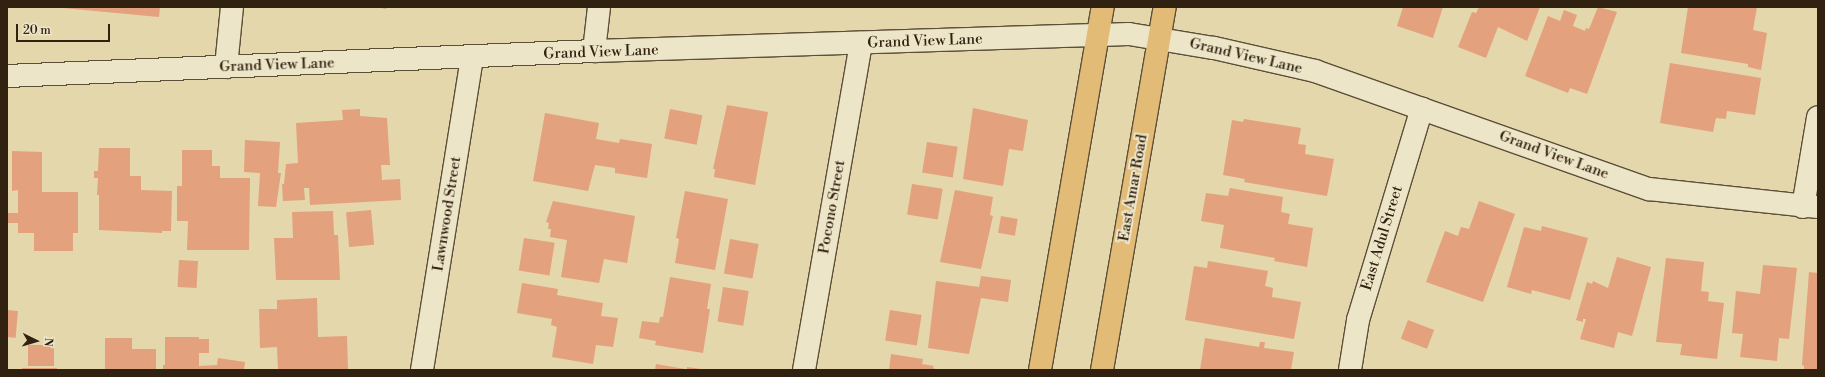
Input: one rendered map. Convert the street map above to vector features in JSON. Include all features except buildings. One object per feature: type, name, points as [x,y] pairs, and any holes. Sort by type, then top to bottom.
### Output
[{"type":"main road","points":[[1040,370],[1103,7]]},
{"type":"main road","name":"East Amar Road","points":[[1102,370],[1165,7]]},
{"type":"street","points":[[226,67],[232,7]]},
{"type":"street","points":[[594,51],[598,7]]},
{"type":"street","name":"Grand View Lane","points":[[7,76],[472,58],[594,51],[1098,34],[1160,37],[1315,71],[1649,189],[1810,207]]},
{"type":"street","name":"Pocono Street","points":[[804,370],[861,43]]},
{"type":"street","name":"Lawnwood Street","points":[[422,370],[472,58]]},
{"type":"street","name":"East Adul Street","points":[[1350,370],[1358,320],[1422,108]]},
{"type":"street","points":[[1810,207],[1818,117]]}]
